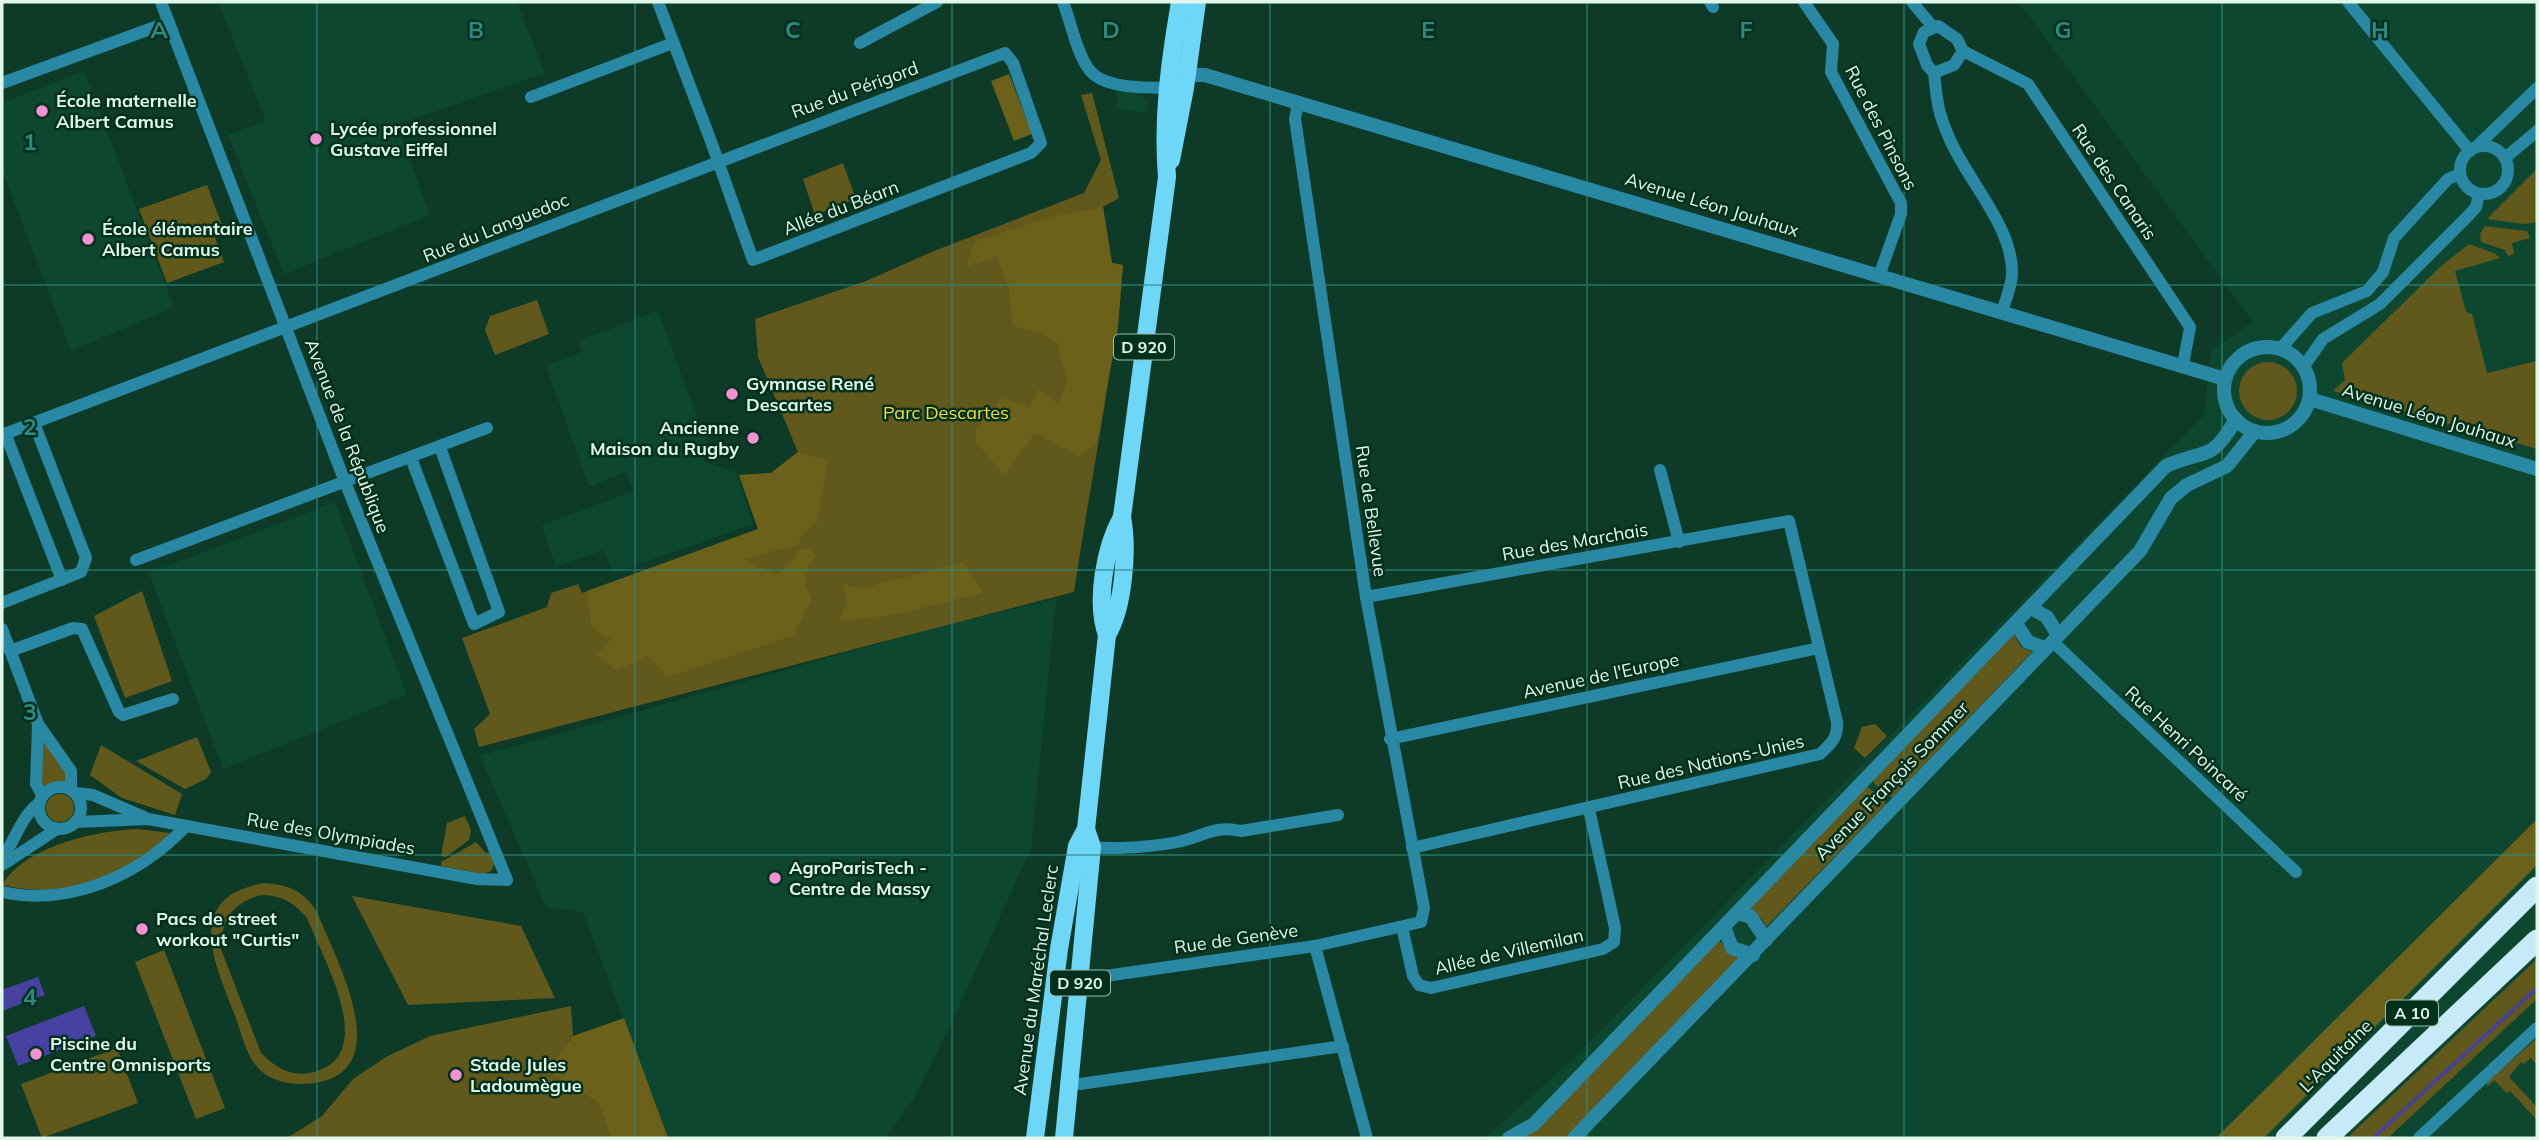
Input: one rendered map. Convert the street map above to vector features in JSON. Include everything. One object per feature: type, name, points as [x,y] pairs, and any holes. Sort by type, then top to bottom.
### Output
[{"type":"highway","name":"L'Aquitaine","points":[[2286,1138],[2537,887]]},
{"type":"highway","name":"A 10","points":[[2327,1138],[2537,940]]},
{"type":"main road","points":[[1178,81],[1181,2]]},
{"type":"main road","name":"D 920","points":[[1178,81],[1197,2]]},
{"type":"main road","name":"Avenue du Maréchal Leclerc","points":[[1035,1138],[1054,979],[1077,846],[1086,829],[1107,635],[1101,619],[1105,578],[1111,535],[1122,517],[1178,81]]},
{"type":"main road","name":"Avenue du Maréchal Leclerc","points":[[1064,1138],[1092,847],[1086,829]]},
{"type":"street","name":"Avenue de la République","points":[[161,2],[345,482],[507,880]]},
{"type":"street","points":[[658,2],[718,162]]},
{"type":"street","points":[[860,43],[937,2]]},
{"type":"street","points":[[1063,2],[1087,68],[1097,77],[1107,83],[1178,81]]},
{"type":"street","name":"Rue des Pinsons","points":[[1804,2],[1833,44],[1831,72],[1901,203],[1901,214],[1879,276]]},
{"type":"street","points":[[1912,2],[1933,27]]},
{"type":"street","points":[[2348,2],[2473,149]]},
{"type":"street","points":[[2,83],[169,22]]},
{"type":"street","points":[[1934,73],[1954,65],[1964,51],[1957,39],[1938,26],[1924,32],[1919,44],[1927,65],[1934,73],[1935,100],[1948,137],[1987,203],[2010,257],[2012,276],[2002,312]]},
{"type":"street","points":[[531,97],[673,43]]},
{"type":"street","name":"Rue des Canaris","points":[[1964,51],[2028,84],[2190,327],[2183,365]]},
{"type":"street","name":"Rue du Périgord","points":[[718,162],[1005,53]]},
{"type":"street","name":"Allée du Béarn","points":[[718,162],[753,260],[1038,149],[1040,133],[1013,64],[1005,53]]},
{"type":"street","name":"Avenue Léon Jouhaux","points":[[1178,81],[1205,75],[2225,379]]},
{"type":"street","points":[[2473,149],[2493,148],[2505,158],[2508,177],[2504,184],[2491,194],[2479,194],[2468,188],[2460,174],[2460,164],[2473,149],[2537,88]]},
{"type":"street","name":"Rue de Bellevue","points":[[1298,103],[1295,119],[1366,597],[1423,908],[1421,922]]},
{"type":"street","points":[[2505,158],[2537,131]]},
{"type":"street","name":"Rue du Languedoc","points":[[3,434],[286,325],[383,292],[718,162]]},
{"type":"street","points":[[2281,348],[2312,313],[2367,291],[2383,272],[2399,232],[2448,179],[2460,174]]},
{"type":"street","points":[[2304,366],[2323,339],[2380,304],[2404,282],[2476,207],[2479,194]]},
{"type":"street","points":[[2265,346],[2281,348],[2294,355],[2304,366],[2311,387],[2310,399],[2296,423],[2276,431],[2255,431],[2236,419],[2226,400],[2225,379],[2240,356],[2251,349],[2265,346]]},
{"type":"street","name":"Avenue Léon Jouhaux","points":[[2310,399],[2537,469]]},
{"type":"street","points":[[2016,624],[2028,642],[2052,642],[2047,617],[2031,608],[2166,466],[2211,453],[2221,444],[2236,419]]},
{"type":"street","points":[[2,603],[81,572],[86,558],[34,423]]},
{"type":"street","points":[[136,560],[487,428]]},
{"type":"street","name":"Avenue François Sommer","points":[[1766,940],[2140,551],[2171,498],[2187,485],[2227,466],[2255,431]]},
{"type":"street","points":[[3,434],[62,580]]},
{"type":"street","points":[[411,458],[474,624],[499,612],[440,447]]},
{"type":"street","points":[[1660,470],[1679,542]]},
{"type":"street","name":"Rue des Marchais","points":[[1366,597],[1789,522]]},
{"type":"street","name":"Rue des Nations-Unies","points":[[1412,848],[1820,754],[1838,733],[1789,522]]},
{"type":"street","name":"Avenue François Sommer","points":[[1738,913],[2031,608]]},
{"type":"street","points":[[10,651],[74,628],[82,629],[119,712],[123,715],[134,713],[173,699]]},
{"type":"street","points":[[2,629],[38,724],[71,771],[73,791],[81,805],[75,822],[57,829],[2,865]]},
{"type":"street","name":"Rue Henri Poincaré","points":[[2052,642],[2296,872]]},
{"type":"street","name":"Avenue de l'Europe","points":[[1390,739],[1819,648]]},
{"type":"street","points":[[38,724],[36,784],[41,799],[40,817],[57,829]]},
{"type":"street","points":[[2,859],[14,842],[26,813],[52,788],[73,791]]},
{"type":"street","name":"Rue des Olympiades","points":[[73,791],[93,795],[148,819]]},
{"type":"street","name":"Allée de Villemilan","points":[[1402,927],[1413,976],[1419,985],[1431,988],[1603,948],[1614,942],[1615,928],[1589,809]]},
{"type":"street","points":[[1092,847],[1116,849],[1192,839],[1204,832],[1227,828],[1241,831],[1338,815]]},
{"type":"street","name":"Rue des Olympiades","points":[[75,822],[148,819],[477,879],[507,880]]},
{"type":"street","points":[[2,891],[49,894],[104,884],[146,861],[186,826]]},
{"type":"street","points":[[1509,1138],[1534,1124],[1738,913],[1751,917],[1766,940],[1574,1138]]},
{"type":"street","name":"Rue de Genève","points":[[1054,979],[1080,979],[1315,946],[1421,922]]},
{"type":"street","points":[[1724,927],[1732,948],[1753,955]]},
{"type":"street","points":[[1315,946],[1367,1138]]},
{"type":"street","points":[[2419,1138],[2537,1028]]},
{"type":"street","points":[[1069,1082],[1080,1084],[1343,1046]]},
{"type":"shaded area","name":"Lycée professionnel Gustave Eiffel","points":[[218,2],[517,2],[545,73],[397,125],[430,215],[284,274],[228,135],[266,121]]},
{"type":"shaded area","points":[[2019,2],[2537,2],[2537,1138],[1485,1138],[1571,1061],[2204,415],[2211,350],[2253,322]]},
{"type":"shaded area","name":"École élémentaire Albert Camus","points":[[84,71],[174,307],[71,351],[2,170],[2,103]]},
{"type":"shaded area","points":[[1009,74],[1032,134],[1014,141],[991,81]]},
{"type":"shaded area","points":[[1117,90],[1138,91],[1148,101],[1147,113],[1116,109]]},
{"type":"shaded area","points":[[1103,207],[1112,263],[1123,265],[1118,328],[1096,445],[1079,456],[1035,433],[1004,475],[976,442],[976,428],[1001,398],[1029,407],[1039,389],[1059,404],[1067,380],[1057,342],[1041,333],[1013,326],[1009,288],[997,256],[966,267],[974,242],[1046,218]]},
{"type":"shaded area","points":[[658,311],[712,457],[702,461],[737,473],[753,524],[614,573],[603,550],[556,567],[542,525],[634,491],[626,472],[589,487],[546,366],[582,352],[578,341]]},
{"type":"shaded area","points":[[798,452],[828,460],[817,521],[802,535],[798,545],[743,559],[776,575],[792,561],[799,549],[812,549],[817,556],[809,566],[804,584],[812,599],[793,636],[668,677],[648,656],[617,671],[597,655],[612,638],[603,636],[591,625],[587,591],[758,529],[739,475],[771,473]]},
{"type":"shaded area","points":[[335,502],[407,695],[223,769],[149,573]]},
{"type":"shaded area","points":[[963,562],[983,593],[893,615],[839,621],[847,602],[842,583],[860,589]]},
{"type":"shaded area","name":"AgroParisTech - Centre de Massy","points":[[1056,599],[1031,849],[915,1096],[886,1138],[668,1138],[583,912],[546,907],[480,756],[952,623]]},
{"type":"shaded area","points":[[2537,819],[2537,865],[2264,1138],[2216,1138]]},
{"type":"shaded area","points":[[38,977],[45,995],[2,1011],[2,990]]},
{"type":"shaded area","points":[[84,1006],[96,1036],[18,1066],[6,1036]]},
{"type":"shaded area","points":[[624,1018],[668,1138],[611,1138],[598,1103],[546,1071],[573,1036]]},
{"type":"green space","name":"Parc Descartes","points":[[1092,93],[1119,198],[1103,207],[1112,263],[1123,265],[1107,388],[1074,592],[479,747],[474,729],[490,714],[462,638],[547,607],[551,593],[578,584],[582,593],[758,529],[739,475],[771,473],[798,452],[758,357],[755,319],[866,281],[934,251],[1084,193],[1101,160],[1081,95]]},
{"type":"green space","points":[[843,163],[856,199],[815,215],[803,179]]},
{"type":"green space","points":[[2537,169],[2537,222],[2524,224],[2487,219]]},
{"type":"green space","points":[[207,185],[222,225],[212,229],[224,262],[167,283],[139,209]]},
{"type":"green space","points":[[2485,226],[2527,231],[2530,238],[2512,243],[2514,254],[2508,256],[2505,250],[2481,242],[2480,234]]},
{"type":"green space","points":[[2469,244],[2500,258],[2455,271],[2466,312],[2472,314],[2487,373],[2537,361],[2537,449],[2333,391],[2345,380],[2342,363],[2440,267]]},
{"type":"green space","points":[[537,300],[549,334],[495,355],[485,330],[490,316]]},
{"type":"green space","points":[[2262,362],[2274,362],[2289,370],[2297,385],[2297,397],[2289,412],[2274,420],[2262,420],[2247,412],[2239,397],[2239,385],[2247,370]]},
{"type":"green space","points":[[142,591],[172,681],[125,698],[94,616]]},
{"type":"green space","points":[[2013,633],[2021,647],[2032,652],[1893,797],[1888,796],[1874,783],[1874,778]]},
{"type":"green space","points":[[1875,724],[1887,736],[1865,758],[1854,748],[1862,727]]},
{"type":"green space","points":[[41,736],[66,771],[66,782],[41,786]]},
{"type":"green space","points":[[197,737],[211,772],[206,779],[185,789],[136,761]]},
{"type":"green space","points":[[101,745],[182,794],[175,815],[122,798],[90,775]]},
{"type":"green space","points":[[1866,786],[1885,800],[1885,805],[1766,927],[1761,918],[1747,910]]},
{"type":"green space","points":[[60,794],[70,798],[74,808],[70,818],[60,822],[50,818],[46,808],[50,798]]},
{"type":"green space","points":[[465,816],[471,830],[469,840],[446,857],[441,856],[447,823]]},
{"type":"green space","points":[[137,829],[170,833],[137,863],[116,874],[70,887],[24,889],[2,885],[13,871],[27,860],[62,843],[101,833]]},
{"type":"green space","points":[[476,842],[486,853],[491,852],[495,863],[491,871],[483,874],[441,866],[441,862]]},
{"type":"green space","points":[[264,883],[281,885],[301,894],[317,912],[336,955],[354,1009],[357,1035],[353,1057],[340,1074],[315,1083],[286,1082],[272,1078],[260,1070],[251,1058],[219,973],[211,934],[214,917],[222,902],[239,890]],"holes":[[[252,898],[282,898],[307,918],[341,1003],[345,1026],[343,1046],[333,1062],[306,1074],[285,1070],[261,1053],[221,949],[223,929],[236,907]]]},
{"type":"green space","points":[[352,896],[521,926],[555,998],[408,1005]]},
{"type":"green space","points":[[1719,939],[1727,952],[1739,958],[1565,1138],[1521,1138]]},
{"type":"green space","points":[[164,950],[225,1108],[196,1119],[135,962]]},
{"type":"green space","points":[[2537,959],[2537,999],[2388,1138],[2347,1138]]},
{"type":"green space","name":"Stade Jules Ladoumègue","points":[[571,1006],[573,1036],[546,1071],[598,1103],[611,1138],[287,1138],[322,1116],[353,1079],[386,1057],[430,1036]]},
{"type":"green space","points":[[2537,1038],[2537,1065],[2531,1058],[2523,1064],[2521,1062],[2509,1077],[2537,1107],[2537,1120],[2510,1091],[2507,1093],[2494,1080],[2487,1087],[2487,1082]]},
{"type":"green space","points":[[117,1048],[138,1103],[42,1138],[21,1084]]},
{"type":"waterway","points":[[2373,1138],[2537,988]]},
{"type":"place","name":"École maternelle Albert Camus","points":[[42,111]]},
{"type":"place","name":"Lycée professionnel Gustave Eiffel","points":[[316,139]]},
{"type":"place","name":"École élémentaire Albert Camus","points":[[88,239]]},
{"type":"place","name":"Gymnase René Descartes","points":[[732,394]]},
{"type":"place","name":"Ancienne Maison du Rugby","points":[[753,438]]},
{"type":"place","name":"AgroParisTech - Centre de Massy","points":[[775,878]]},
{"type":"place","name":"Pacs de street workout \"Curtis\"","points":[[142,929]]},
{"type":"place","name":"Piscine du Centre Omnisports","points":[[36,1054]]},
{"type":"place","name":"Stade Jules Ladoumègue","points":[[456,1075]]}]
